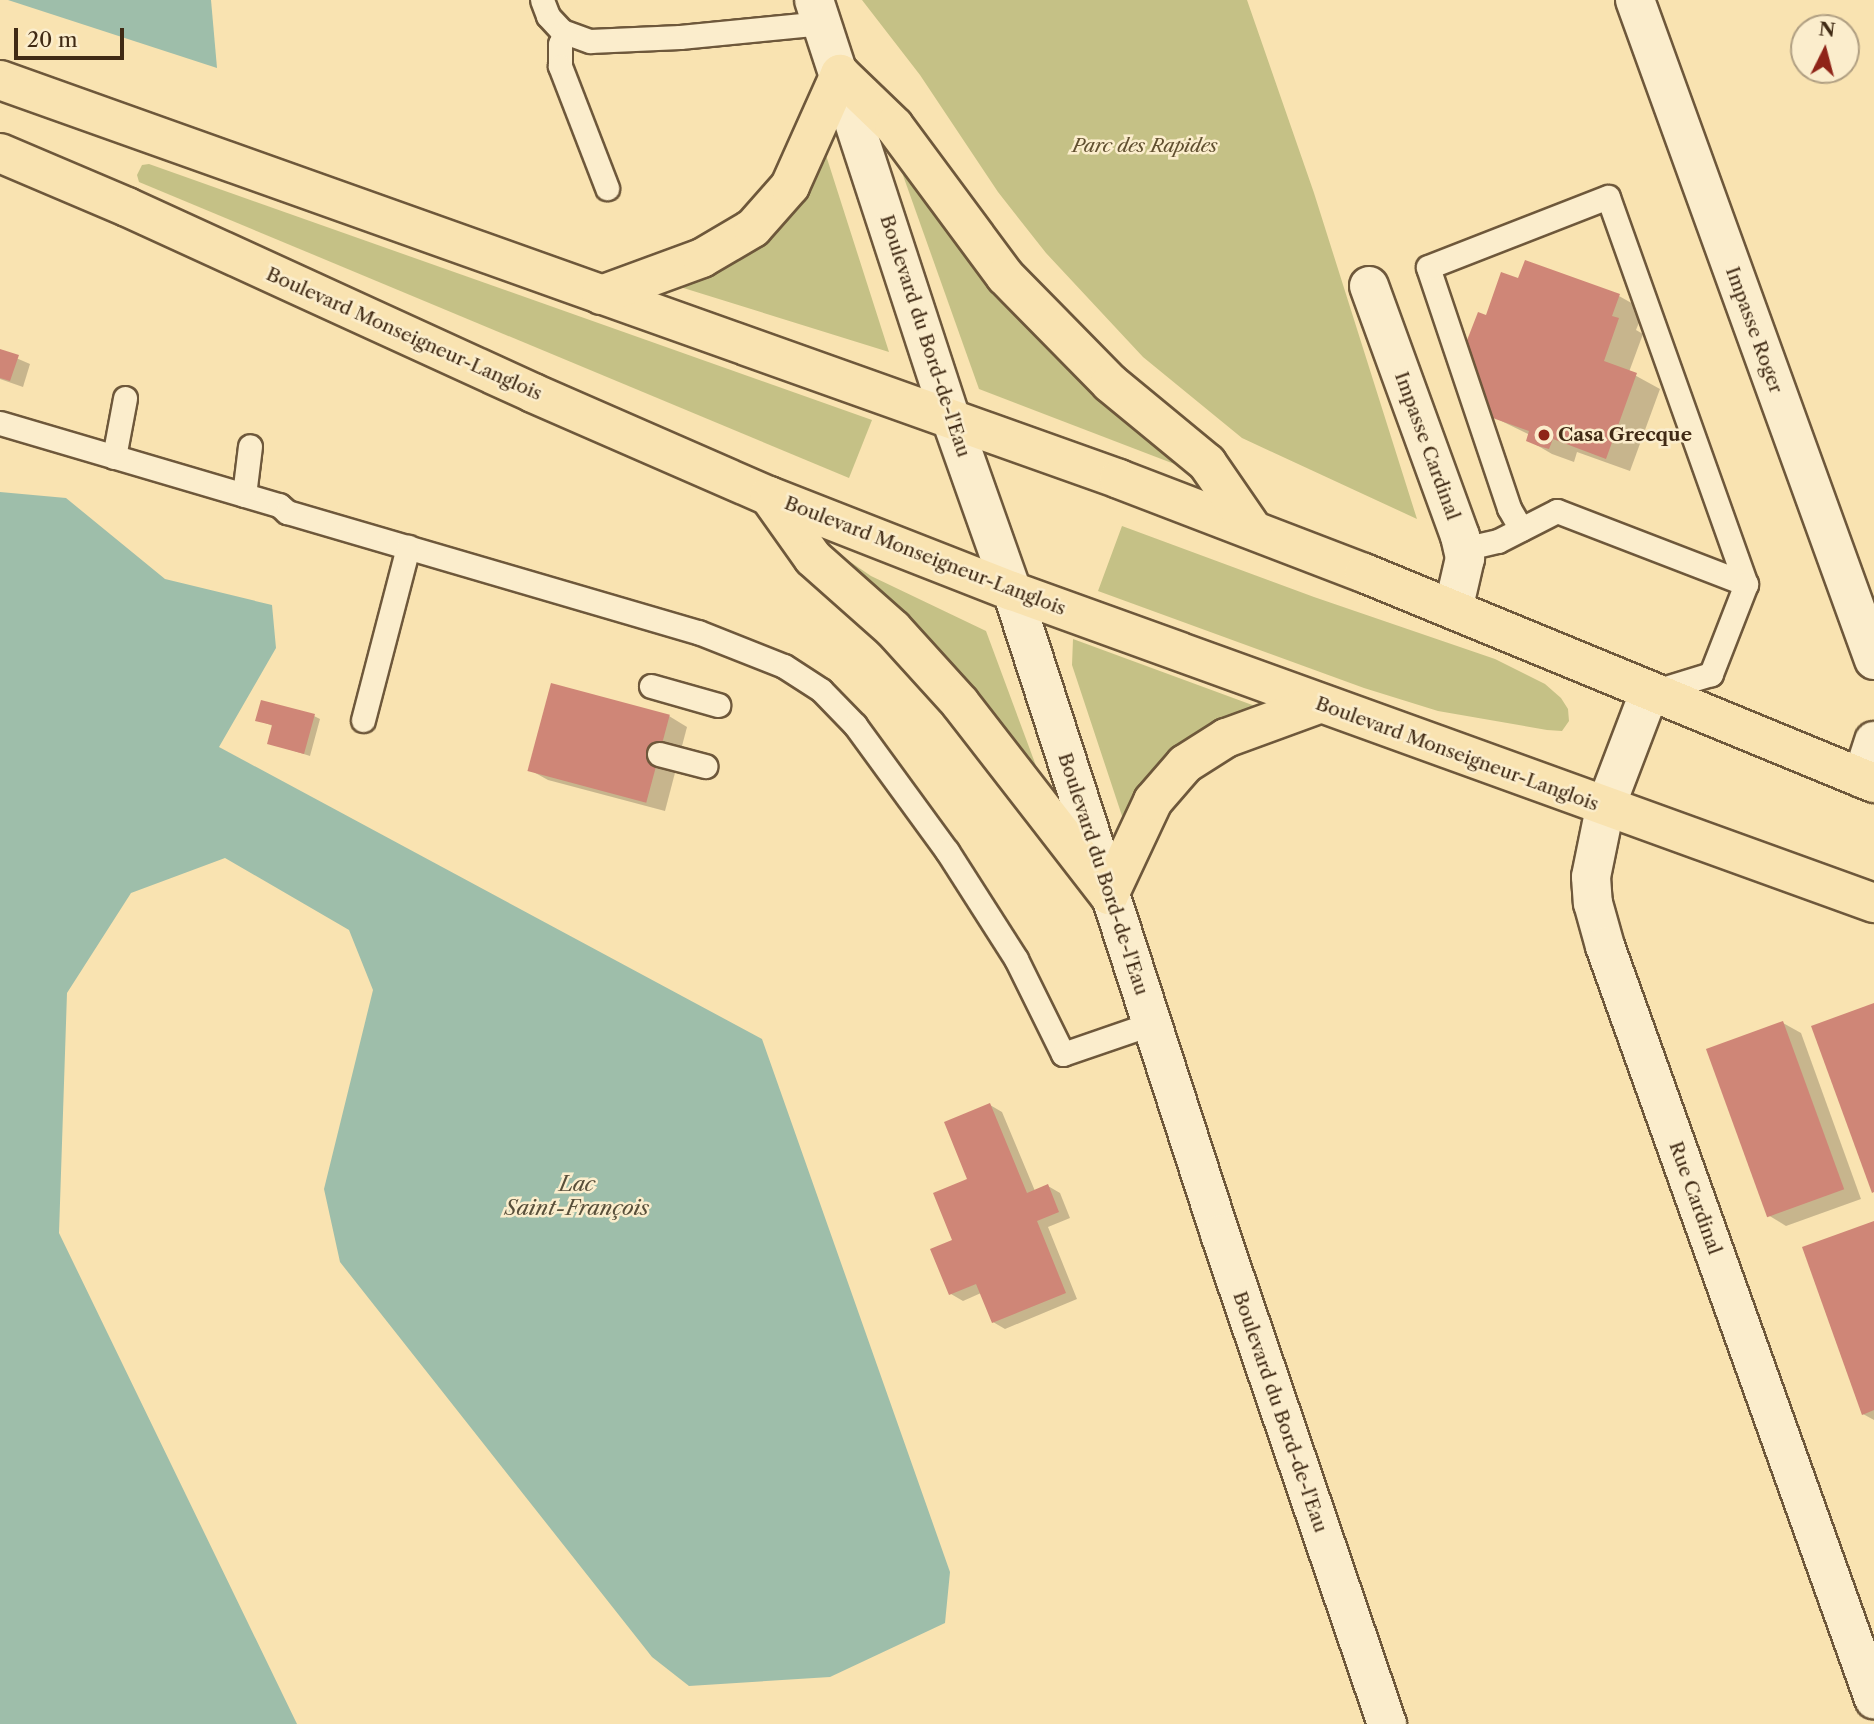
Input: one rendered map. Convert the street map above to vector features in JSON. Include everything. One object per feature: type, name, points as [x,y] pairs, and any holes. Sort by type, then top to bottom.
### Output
[{"type":"highway","points":[[601,295],[702,258],[753,228],[790,186],[840,74],[894,126],[976,240],[1022,294],[1110,383],[1207,463],[1253,530]]},
{"type":"highway","points":[[0,80],[601,295],[950,416],[1253,530],[1868,780]]},
{"type":"highway","name":"Boulevard Monseigneur-Langlois","points":[[0,153],[127,207],[533,393],[769,496],[1012,591],[1605,808],[1874,903]]},
{"type":"highway","points":[[769,496],[813,558],[893,629],[960,703],[1109,895],[1153,801],[1185,764],[1226,738],[1319,704]]},
{"type":"street","name":"Impasse Roger","points":[[1634,0],[1874,660]]},
{"type":"street","name":"Boulevard du Bord-de-l'Eau","points":[[818,11],[950,416],[1012,591],[1220,1234],[1387,1724]]},
{"type":"street","name":"Impasse Cardinal","points":[[1369,286],[1463,549],[1463,572],[1453,610]]},
{"type":"street","name":"Rue Cardinal","points":[[1649,693],[1605,808],[1591,877],[1598,922],[1874,1699]]},
{"type":"street","points":[[1868,780],[1874,741]]},
{"type":"lane","points":[[542,0],[548,16],[565,33],[560,44],[560,66],[607,188]]},
{"type":"lane","name":"Boulevard du Bord-de-l'Eau","points":[[565,33],[580,39],[618,42],[818,11]]},
{"type":"lane","points":[[1521,529],[1510,508],[1428,267],[1608,197],[1746,584],[1711,674],[1649,693]]},
{"type":"lane","points":[[114,457],[125,398]]},
{"type":"lane","points":[[0,423],[279,505],[287,512],[698,632],[768,659],[801,676],[821,690],[855,725],[953,860],[1016,959],[1063,1054],[1153,1023]]},
{"type":"lane","points":[[244,495],[250,446]]},
{"type":"lane","points":[[1463,549],[1490,544],[1557,511],[1746,584]]},
{"type":"lane","points":[[363,720],[408,547]]},
{"type":"lane","points":[[651,686],[718,705]]},
{"type":"lane","points":[[659,754],[705,766]]},
{"type":"green space","name":"Parc des Rapides","points":[[862,0],[1247,0],[1314,193],[1417,519],[1242,438],[1143,357],[1046,253],[998,192],[920,75]]},
{"type":"green space","points":[[824,149],[889,352],[677,286],[728,266],[761,244]]},
{"type":"green space","points":[[149,164],[872,420],[849,478],[139,182],[137,175],[142,165]]},
{"type":"green space","points":[[899,164],[1190,470],[979,389]]},
{"type":"green space","points":[[1122,526],[1314,597],[1495,659],[1545,684],[1561,698],[1568,709],[1569,721],[1562,731],[1547,730],[1438,711],[1364,688],[1098,591]]},
{"type":"green space","points":[[827,546],[871,576],[986,631],[1042,782],[906,615]]},
{"type":"green space","points":[[1073,639],[1255,706],[1209,724],[1160,761],[1136,792],[1125,825],[1072,665]]},
{"type":"water","points":[[8,0],[211,0],[217,68]]},
{"type":"water","name":"Lac Saint-François","points":[[0,492],[66,498],[165,579],[272,605],[276,648],[219,747],[762,1039],[950,1572],[945,1623],[830,1677],[689,1686],[652,1657],[340,1262],[324,1189],[373,990],[349,930],[225,858],[131,893],[67,993],[59,1233],[297,1724],[0,1724]]},
{"type":"building","points":[[1525,260],[1620,294],[1612,316],[1619,318],[1604,361],[1637,373],[1606,459],[1553,439],[1549,449],[1538,446],[1526,441],[1529,431],[1490,417],[1468,349],[1464,348],[1478,312],[1486,315],[1501,272],[1518,278]]},
{"type":"building","points":[[0,349],[19,355],[10,381],[0,378]]},
{"type":"building","points":[[551,683],[670,715],[646,803],[527,771]]},
{"type":"building","points":[[261,700],[315,714],[304,754],[267,744],[272,725],[255,721]]},
{"type":"building","points":[[1874,1003],[1874,1192],[1872,1193],[1811,1026]]},
{"type":"building","points":[[1783,1021],[1844,1189],[1767,1217],[1706,1049]]},
{"type":"building","points":[[990,1103],[1027,1193],[1048,1184],[1059,1212],[1037,1221],[1066,1293],[992,1323],[976,1284],[949,1295],[930,1249],[952,1240],[933,1193],[967,1179],[944,1122]]},
{"type":"building","points":[[1874,1221],[1874,1410],[1862,1415],[1802,1247]]},
{"type":"place","name":"Casa Grecque","points":[[1544,435]]}]
